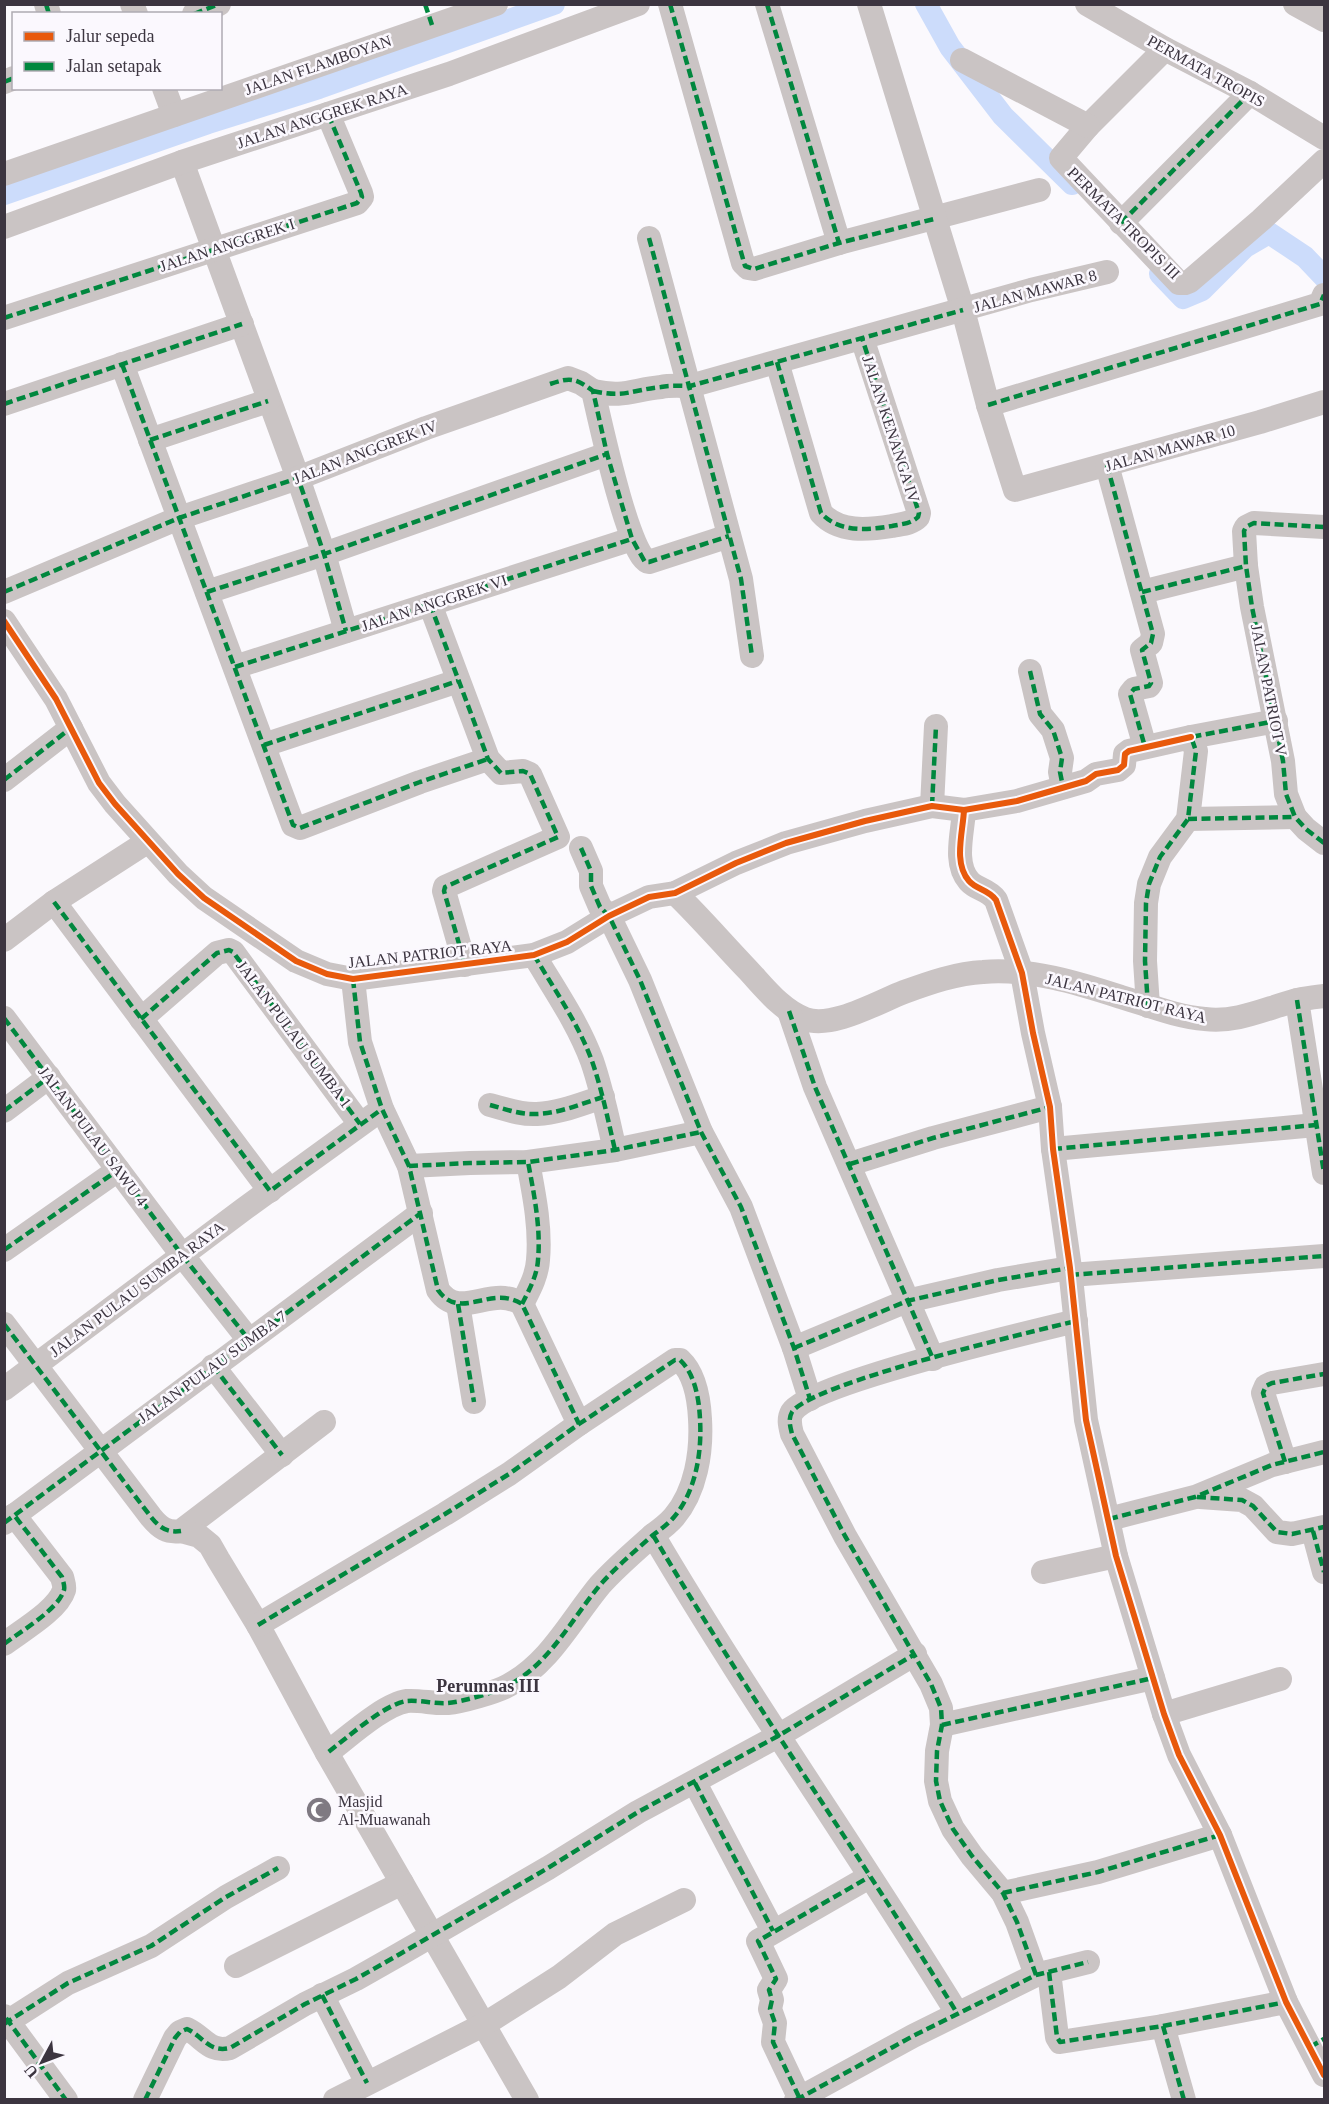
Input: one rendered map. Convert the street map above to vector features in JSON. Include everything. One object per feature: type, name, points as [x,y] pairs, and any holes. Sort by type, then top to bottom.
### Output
[{"type":"street","points":[[199,12],[219,4]]},
{"type":"street","name":"JALAN FLAMBOYAN","points":[[4,174],[174,115],[429,15],[496,4]]},
{"type":"street","name":"JALAN ANGGREK RAYA","points":[[4,226],[182,162],[449,74],[638,4]]},
{"type":"street","points":[[670,4],[743,263],[748,268],[754,269],[839,243],[1039,190]]},
{"type":"street","points":[[767,4],[839,243]]},
{"type":"street","points":[[869,4],[963,310],[988,405],[1323,302]]},
{"type":"street","name":"PERMATA TROPIS","points":[[1087,4],[1165,49],[1250,93],[1324,138]]},
{"type":"street","points":[[1295,4],[1324,20]]},
{"type":"street","points":[[962,60],[1088,126],[1165,49]]},
{"type":"street","points":[[165,90],[174,115]]},
{"type":"street","points":[[1121,223],[1250,93]]},
{"type":"street","name":"JALAN ANGGREK I","points":[[4,318],[357,203],[360,201],[361,193],[328,114]]},
{"type":"street","name":"PERMATA TROPIS III","points":[[1088,126],[1061,158],[1179,282],[1185,283],[1252,227],[1324,161]]},
{"type":"street","points":[[182,162],[298,478],[324,554],[346,631]]},
{"type":"street","points":[[649,238],[741,579],[752,656]]},
{"type":"street","name":"JALAN MAWAR 8","points":[[593,392],[611,395],[632,394],[660,387],[690,386],[1031,290],[1107,272]]},
{"type":"street","points":[[4,404],[242,324]]},
{"type":"street","name":"JALAN KENANGA IV","points":[[777,362],[821,513],[828,520],[849,528],[869,530],[916,520],[919,513],[862,338]]},
{"type":"street","points":[[122,364],[291,822],[297,828],[488,759]]},
{"type":"street","name":"JALAN ANGGREK IV","points":[[4,592],[179,518],[298,478],[550,384],[568,378],[581,382],[593,392]]},
{"type":"street","points":[[593,392],[607,454],[632,540],[642,559],[647,563],[729,536]]},
{"type":"street","points":[[150,440],[268,400]]},
{"type":"street","name":"JALAN MAWAR 10","points":[[988,405],[1015,490],[1324,402]]},
{"type":"street","points":[[207,592],[324,554],[607,454]]},
{"type":"street","points":[[1107,465],[1153,634],[1151,643],[1142,650],[1149,686],[1132,690],[1130,694],[1144,747]]},
{"type":"street","name":"JALAN PATRIOT V","points":[[1324,527],[1268,523],[1250,525],[1244,531],[1252,607],[1276,721],[1286,794],[1295,817],[1324,843]]},
{"type":"street","name":"JALAN ANGGREK VI","points":[[235,667],[632,540]]},
{"type":"street","points":[[1142,592],[1246,566]]},
{"type":"street","points":[[430,604],[488,759],[501,773],[524,771],[530,774],[558,837],[445,887],[444,891],[465,965]]},
{"type":"street","name":"JALAN PATRIOT RAYA","points":[[9,636],[56,699],[99,783],[147,842],[204,898],[296,962],[327,974],[353,979],[534,955],[567,942],[609,916],[649,897],[675,893],[789,1011],[807,1020],[825,1021],[844,1016],[904,992],[950,978],[983,972],[1048,976],[1148,1006],[1202,1019],[1221,1020],[1257,1014],[1297,1000],[1324,996]]},
{"type":"street","points":[[1030,671],[1040,714],[1053,730],[1062,758],[1060,772],[1063,787]]},
{"type":"street","points":[[264,745],[458,681]]},
{"type":"street","points":[[675,893],[736,863],[786,843],[865,821],[932,806],[964,810],[1017,801],[1086,781],[1096,774],[1118,770],[1124,765],[1126,753],[1144,747],[1276,721]]},
{"type":"street","points":[[932,806],[936,726]]},
{"type":"street","points":[[4,780],[71,728]]},
{"type":"street","points":[[1148,1006],[1145,961],[1146,903],[1149,884],[1160,856],[1188,819],[1196,751],[1191,737]]},
{"type":"street","points":[[964,810],[960,858],[963,872],[970,883],[991,893],[996,900],[1022,973],[1050,1107],[1053,1149],[1070,1271],[1086,1420],[1116,1556],[1164,1714],[1188,1775],[1220,1835],[1287,2002],[1317,2043],[1324,2075]]},
{"type":"street","points":[[1188,819],[1295,817]]},
{"type":"street","points":[[4,940],[54,902],[147,842]]},
{"type":"street","points":[[581,848],[591,871],[591,886],[600,907],[609,916],[640,981],[701,1132],[741,1207],[794,1348],[810,1399]]},
{"type":"street","points":[[54,902],[270,1191]]},
{"type":"street","name":"JALAN PULAU SUMBA 1","points":[[141,1019],[217,953],[229,950],[233,952],[360,1124]]},
{"type":"street","points":[[534,955],[574,1024],[591,1059],[603,1097],[615,1150]]},
{"type":"street","points":[[353,979],[360,1042],[382,1109],[409,1166],[438,1290],[445,1300],[458,1304],[504,1296],[513,1298],[522,1304],[579,1424]]},
{"type":"street","points":[[1297,1000],[1324,1173]]},
{"type":"street","points":[[789,1011],[815,1087],[933,1359]]},
{"type":"street","name":"JALAN PULAU SAWU 4","points":[[4,1018],[182,1256],[249,1340]]},
{"type":"street","points":[[4,1111],[49,1077]]},
{"type":"street","points":[[490,1105],[519,1113],[537,1114],[558,1111],[603,1097]]},
{"type":"street","points":[[850,1164],[933,1138],[1050,1107]]},
{"type":"street","name":"JALAN PULAU SUMBA RAYA","points":[[4,1389],[382,1109]]},
{"type":"street","points":[[1053,1149],[1316,1125]]},
{"type":"street","points":[[409,1166],[528,1162],[615,1150],[701,1132]]},
{"type":"street","points":[[522,1304],[532,1286],[538,1262],[535,1203],[528,1162]]},
{"type":"street","points":[[4,1251],[118,1170]]},
{"type":"street","name":"JALAN PULAU SUMBA 7","points":[[9,1519],[421,1213]]},
{"type":"street","points":[[794,1348],[907,1301],[998,1280],[1070,1271],[1324,1256]]},
{"type":"street","points":[[458,1304],[474,1402]]},
{"type":"street","points":[[1076,1321],[933,1359],[858,1381],[810,1399],[791,1413],[789,1423],[792,1434],[846,1536],[931,1684],[941,1708],[942,1725],[937,1751],[936,1781],[940,1801],[953,1829],[1003,1893],[1042,1974],[1060,2042],[1163,2026],[1287,2002]]},
{"type":"street","points":[[4,1324],[158,1526],[171,1532],[182,1531],[199,1536],[210,1545],[258,1624],[327,1753],[527,2100]]},
{"type":"street","points":[[258,1624],[509,1474],[675,1360],[684,1363],[693,1381],[699,1408],[701,1441],[698,1462],[687,1498],[673,1519],[611,1573],[547,1655],[527,1674],[491,1693],[450,1703],[406,1701],[383,1711],[327,1753]]},
{"type":"street","points":[[213,1366],[282,1455]]},
{"type":"street","points":[[1285,1462],[1263,1393],[1266,1386],[1324,1374]]},
{"type":"street","points":[[182,1531],[324,1422]]},
{"type":"street","points":[[1109,1519],[1195,1497],[1239,1478],[1285,1462],[1324,1452]]},
{"type":"street","points":[[1195,1497],[1242,1500],[1253,1506],[1277,1532],[1292,1534],[1319,1529],[1324,1572]]},
{"type":"street","points":[[4,1644],[51,1609],[65,1588],[62,1577],[9,1519]]},
{"type":"street","points":[[653,1536],[694,1605],[869,1877],[913,1941],[957,2013]]},
{"type":"street","points":[[1043,1572],[1116,1556]]},
{"type":"street","points":[[145,2100],[180,2032],[187,2029],[220,2050],[230,2048],[322,1995],[356,1979],[548,1868],[638,1812],[778,1736],[915,1654]]},
{"type":"street","points":[[942,1725],[1153,1678]]},
{"type":"street","points":[[1164,1714],[1280,1678]]},
{"type":"street","points":[[694,1783],[773,1931]]},
{"type":"street","points":[[1003,1893],[1098,1872],[1220,1835]]},
{"type":"street","points":[[66,2100],[6,2021],[68,1983],[151,1946],[226,1897],[278,1868]]},
{"type":"street","points":[[869,1877],[758,1941],[776,1979],[769,1990],[772,2000],[770,2009],[775,2024],[772,2038],[798,2098],[957,2013],[1042,1974],[1088,1962]]},
{"type":"street","points":[[236,1966],[402,1883]]},
{"type":"street","points":[[335,2100],[485,2024],[552,1982],[615,1934],[684,1900]]},
{"type":"street","points":[[322,1995],[367,2083]]},
{"type":"street","points":[[1163,2026],[1184,2100]]},
{"type":"waterway","points":[[4,194],[208,123],[319,88],[554,4]]},
{"type":"waterway","points":[[926,4],[950,47],[1003,116],[1072,184]]},
{"type":"waterway","points":[[1160,274],[1183,298],[1202,290],[1245,247],[1269,233],[1305,257],[1324,277]]},
{"type":"marked path","points":[[46,4],[48,12]]},
{"type":"marked path","points":[[199,12],[219,4]]},
{"type":"marked path","points":[[425,4],[432,25]]},
{"type":"marked path","points":[[670,4],[745,266],[754,269],[839,243],[934,219]]},
{"type":"marked path","points":[[767,4],[839,243]]},
{"type":"marked path","points":[[4,82],[12,79]]},
{"type":"marked path","points":[[1121,223],[1250,93]]},
{"type":"marked path","points":[[4,318],[357,203],[362,197],[361,193],[328,114]]},
{"type":"marked path","points":[[649,238],[741,579],[752,656]]},
{"type":"marked path","points":[[988,405],[1320,304],[1324,295]]},
{"type":"marked path","points":[[593,391],[620,394],[664,386],[690,386],[963,310]]},
{"type":"marked path","points":[[4,404],[242,324]]},
{"type":"marked path","points":[[777,362],[821,513],[836,524],[845,527],[873,528],[906,523],[918,517],[919,513],[862,338]]},
{"type":"marked path","points":[[122,364],[293,825],[300,828],[420,782],[488,759]]},
{"type":"marked path","points":[[550,384],[573,380],[593,391],[607,454],[632,539],[645,562],[729,536]]},
{"type":"marked path","points":[[150,440],[268,401]]},
{"type":"marked path","points":[[207,592],[324,554],[607,454]]},
{"type":"marked path","points":[[1107,465],[1153,634],[1151,643],[1142,650],[1151,683],[1149,686],[1134,689],[1130,694],[1145,747]]},
{"type":"marked path","points":[[4,592],[179,518],[298,478],[324,554],[346,631]]},
{"type":"marked path","points":[[1324,527],[1254,523],[1246,527],[1244,531],[1252,607],[1283,761],[1286,794],[1295,817],[1324,843]]},
{"type":"marked path","points":[[235,667],[632,539]]},
{"type":"marked path","points":[[1142,592],[1246,566]]},
{"type":"marked path","points":[[430,604],[488,759],[501,773],[523,771],[530,774],[558,837],[445,887],[444,891],[465,965]]},
{"type":"marked path","points":[[1030,671],[1040,714],[1053,730],[1062,758],[1060,772],[1063,787]]},
{"type":"marked path","points":[[264,745],[458,681]]},
{"type":"marked path","points":[[1148,1006],[1145,961],[1146,903],[1149,884],[1160,857],[1188,819],[1196,751],[1191,737],[1276,721]]},
{"type":"marked path","points":[[932,806],[936,726]]},
{"type":"marked path","points":[[4,780],[71,728]]},
{"type":"marked path","points":[[1188,819],[1295,817]]},
{"type":"marked path","points":[[581,848],[591,871],[591,886],[600,907],[609,916],[640,980],[701,1132],[741,1207],[794,1348],[810,1399]]},
{"type":"marked path","points":[[54,902],[270,1191],[382,1109]]},
{"type":"marked path","points":[[141,1019],[217,953],[229,950],[233,952],[360,1124]]},
{"type":"marked path","points":[[534,955],[580,1033],[592,1061],[615,1150]]},
{"type":"marked path","points":[[353,979],[360,1042],[382,1109],[409,1166],[438,1290],[447,1299],[456,1303],[499,1298],[510,1299],[522,1304],[579,1424]]},
{"type":"marked path","points":[[1297,1000],[1324,1173]]},
{"type":"marked path","points":[[789,1011],[815,1087],[933,1359]]},
{"type":"marked path","points":[[4,1018],[182,1255],[249,1340]]},
{"type":"marked path","points":[[4,1111],[49,1077]]},
{"type":"marked path","points":[[490,1105],[519,1113],[537,1114],[562,1110],[603,1097]]},
{"type":"marked path","points":[[850,1164],[933,1138],[1050,1107]]},
{"type":"marked path","points":[[1053,1149],[1316,1125]]},
{"type":"marked path","points":[[409,1166],[528,1162],[615,1150],[701,1132]]},
{"type":"marked path","points":[[522,1304],[536,1272],[539,1248],[528,1162]]},
{"type":"marked path","points":[[4,1250],[118,1170]]},
{"type":"marked path","points":[[4,1523],[421,1213]]},
{"type":"marked path","points":[[1070,1275],[1324,1256]]},
{"type":"marked path","points":[[794,1348],[907,1301],[998,1280],[1070,1268]]},
{"type":"marked path","points":[[458,1304],[474,1402]]},
{"type":"marked path","points":[[1036,1975],[1017,1922],[1003,1893],[953,1829],[940,1801],[936,1781],[937,1751],[942,1725],[941,1708],[931,1684],[845,1536],[792,1434],[790,1420],[792,1412],[808,1400],[838,1387],[925,1360],[1076,1321]]},
{"type":"marked path","points":[[4,1324],[151,1517],[164,1529],[181,1531]]},
{"type":"marked path","points":[[258,1625],[509,1474],[675,1360],[680,1360],[689,1372],[697,1395],[700,1445],[696,1471],[682,1507],[672,1520],[626,1559],[600,1585],[548,1653],[523,1676],[488,1694],[448,1703],[407,1701],[387,1708],[327,1753]]},
{"type":"marked path","points":[[213,1366],[282,1455]]},
{"type":"marked path","points":[[1285,1462],[1263,1393],[1266,1386],[1324,1374]]},
{"type":"marked path","points":[[1109,1519],[1195,1497],[1272,1465],[1324,1452]]},
{"type":"marked path","points":[[1197,1497],[1242,1500],[1253,1506],[1277,1532],[1292,1534],[1324,1527]]},
{"type":"marked path","points":[[4,1644],[47,1612],[60,1598],[64,1588],[62,1577],[14,1515]]},
{"type":"marked path","points":[[1313,1531],[1324,1572]]},
{"type":"marked path","points":[[653,1535],[727,1656],[957,2013]]},
{"type":"marked path","points":[[145,2100],[180,2032],[187,2029],[212,2046],[230,2048],[305,2004],[400,1954],[548,1868],[638,1812],[778,1736],[915,1654]]},
{"type":"marked path","points":[[942,1725],[1153,1678]]},
{"type":"marked path","points":[[695,1783],[773,1931]]},
{"type":"marked path","points":[[1003,1893],[1098,1872],[1220,1835]]},
{"type":"marked path","points":[[4,2024],[68,1983],[151,1946],[226,1897],[278,1868]]},
{"type":"marked path","points":[[799,2097],[773,2042],[775,2023],[770,2009],[772,2000],[769,1990],[776,1979],[758,1941],[869,1877]]},
{"type":"marked path","points":[[796,2100],[913,2036],[1036,1975],[1088,1962]]},
{"type":"marked path","points":[[1049,1972],[1057,2037],[1060,2042],[1163,2026],[1286,2002]]},
{"type":"marked path","points":[[322,1995],[367,2083]]},
{"type":"marked path","points":[[6,2018],[66,2100]]},
{"type":"marked path","points":[[1163,2026],[1184,2100]]},
{"type":"marked path","points":[[1310,2047],[1324,2039]]},
{"type":"cycle path","points":[[4,621],[56,699],[99,783],[178,874],[204,898],[296,961],[327,974],[353,979],[534,955],[567,942],[609,916],[649,897],[675,893],[736,863],[786,843],[865,821],[932,806],[964,810],[1017,801],[1086,781],[1096,774],[1118,770],[1124,765],[1125,754],[1129,751],[1191,737]]},
{"type":"cycle path","points":[[964,810],[960,847],[961,865],[969,881],[996,900],[1022,973],[1050,1107],[1053,1149],[1070,1268],[1086,1420],[1116,1556],[1164,1714],[1179,1755],[1220,1835],[1286,2002],[1324,2075]]},
{"type":"place","name":"Masjid Al-Muawanah","points":[[319,1810]]},
{"type":"district","name":"Perumnas III","points":[[488,1686]]}]
